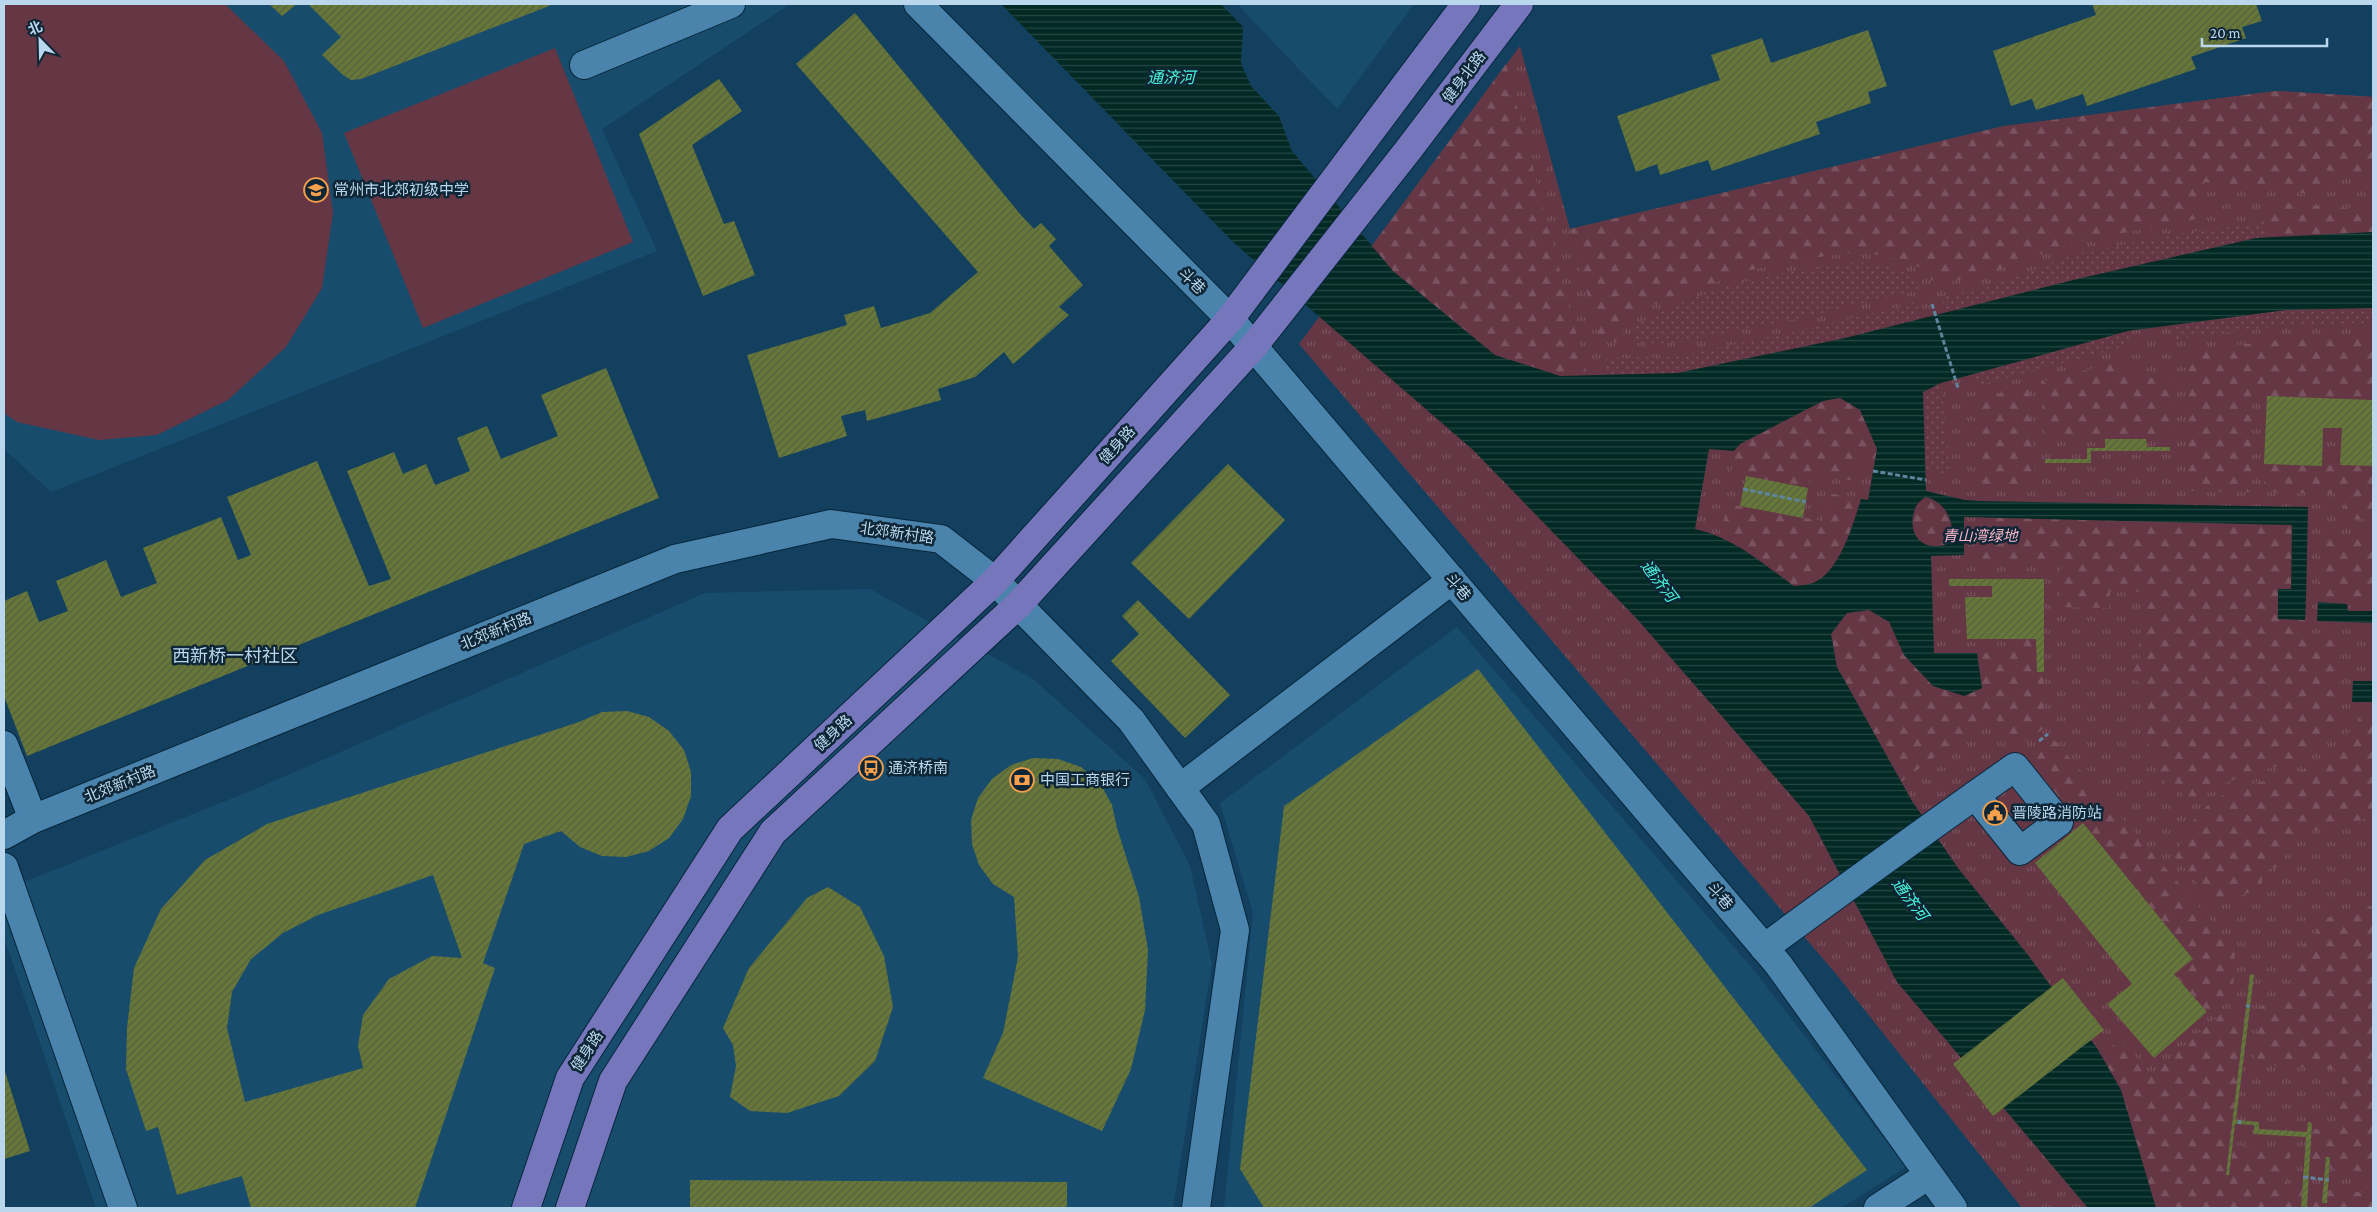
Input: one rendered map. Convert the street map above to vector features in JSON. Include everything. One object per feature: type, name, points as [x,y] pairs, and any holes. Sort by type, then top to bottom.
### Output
[{"type":"main road","name":"健身路","points":[[526,1208],[570,1078],[730,829],[994,581],[1230,319],[1466,4]]},
{"type":"main road","name":"健身北路","points":[[1253,346],[1409,149],[1519,4]]},
{"type":"main road","points":[[570,1208],[613,1081],[773,832],[1018,605],[1253,346]]},
{"type":"street","points":[[584,65],[731,4]]},
{"type":"street","name":"斗巷","points":[[918,4],[1230,319],[1764,948],[1953,1208]]},
{"type":"street","name":"北郊新村路","points":[[4,835],[33,819],[675,559],[831,524],[941,539],[994,581],[1131,720],[1206,824],[1235,930],[1196,1208]]},
{"type":"street","points":[[1180,788],[1452,580]]},
{"type":"street","points":[[4,745],[33,819]]},
{"type":"street","points":[[1764,948],[1975,795]]},
{"type":"street","points":[[4,867],[123,1208]]},
{"type":"street","points":[[1878,1208],[1929,1175]]},
{"type":"path","points":[[1932,304],[1958,388]]},
{"type":"path","points":[[1873,471],[1926,480]]},
{"type":"path","points":[[1744,489],[1806,502]]},
{"type":"path","points":[[2304,1177],[2329,1180]]},
{"type":"shaded area","name":"常州市北郊初级中学","points":[[4,4],[790,4],[602,129],[657,251],[51,492],[4,449]]},
{"type":"shaded area","points":[[1237,4],[1414,4],[1337,109]]},
{"type":"shaded area","points":[[870,589],[1033,679],[1145,779],[1190,866],[1212,964],[1173,1208],[96,1208],[4,937],[4,890],[258,788],[705,593]]},
{"type":"shaded area","points":[[1457,627],[1753,969],[1906,1167],[1841,1208],[1224,1208],[1253,913],[1220,803]]},
{"type":"green space","points":[[4,4],[225,4],[284,61],[322,133],[333,213],[322,288],[286,347],[228,400],[157,435],[99,440],[17,422],[4,413]]},
{"type":"green space","name":"青山湾绿地","points":[[1520,46],[1570,229],[2004,126],[2276,91],[2373,97],[2373,1208],[2022,1208],[1836,974],[1299,344]]},
{"type":"green space","points":[[555,48],[633,242],[423,328],[344,133]]},
{"type":"green space","points":[[1506,64],[1587,375],[1560,376],[1495,355],[1393,271],[1372,246]]},
{"type":"green space","points":[[2276,91],[2373,97],[2373,175],[2324,170],[2321,195],[2204,182],[2201,218],[2070,243],[1985,275],[1940,284],[1932,280],[1919,267],[1891,257],[1860,252],[1802,259],[1746,271],[1653,305],[1629,318],[1622,337],[1618,342],[1600,342],[1570,229],[2004,126]]},
{"type":"green space","points":[[2269,201],[2373,211],[2373,232],[2264,237]]},
{"type":"green space","points":[[2267,221],[2264,237],[2073,280],[1946,312],[1941,297],[1989,287],[2075,254],[2178,234]]},
{"type":"green space","points":[[1859,262],[1899,270],[1920,284],[1917,290],[1797,319],[1674,343],[1635,343],[1632,338],[1637,324],[1690,299],[1773,275]]},
{"type":"green space","points":[[1916,302],[1921,318],[1845,338],[1677,373],[1609,375],[1604,358],[1673,357],[1803,330]]},
{"type":"green space","points":[[2373,308],[2373,323],[2287,325],[2176,339],[2174,325],[2286,310]]},
{"type":"green space","points":[[2128,331],[2130,345],[1976,386],[1975,373]]},
{"type":"green space","points":[[2290,338],[2373,338],[2373,400],[2252,396],[2251,492],[2188,491],[2189,352]]},
{"type":"green space","points":[[2131,358],[2133,379],[2170,377],[2170,439],[2046,439],[2041,382]]},
{"type":"green space","points":[[1941,383],[1950,470],[1943,473],[1925,471],[1923,392]]},
{"type":"green space","points":[[2029,386],[2036,488],[1984,486],[1978,399]]},
{"type":"green space","points":[[1840,398],[1860,410],[1877,449],[1875,460],[1858,458],[1854,481],[1812,473],[1808,488],[1731,473],[1734,451],[1740,444],[1823,401]]},
{"type":"green space","points":[[2264,464],[2373,466],[2373,520],[2344,519],[2345,494],[2264,492]]},
{"type":"green space","points":[[1828,493],[1861,499],[1849,534],[1838,558],[1831,569],[1813,583],[1794,587],[1737,546],[1713,533],[1721,534],[1727,504],[1822,521]]},
{"type":"green space","points":[[1925,497],[1939,503],[1948,514],[1953,535],[1952,542],[1942,545],[1926,545],[1915,535],[1913,519],[1915,509]]},
{"type":"green space","points":[[1980,517],[2293,525],[2291,589],[2278,619],[2305,620],[2305,634],[2341,635],[2340,713],[2352,714],[2324,746],[2297,762],[2257,771],[2217,786],[2196,802],[2186,801],[2181,791],[2170,791],[2159,772],[2157,752],[2143,739],[2141,720],[2148,708],[2141,684],[2132,677],[2131,667],[2140,657],[2139,645],[2146,637],[2147,592],[2110,591],[2109,608],[2060,607],[2061,564],[1980,564]]},
{"type":"green space","points":[[2320,538],[2373,540],[2373,599],[2347,598],[2346,602],[2318,601]]},
{"type":"green space","points":[[1869,610],[1889,622],[1904,655],[1982,688],[1977,653],[2010,653],[2010,639],[2036,639],[2037,672],[2044,672],[2044,728],[2019,747],[1992,714],[1901,782],[1837,667],[1831,634],[1847,613]]},
{"type":"green space","points":[[2362,715],[2373,715],[2373,814],[2364,819],[2344,823],[2335,830],[2306,832],[2295,840],[2281,865],[2262,873],[2262,888],[2230,899],[2213,901],[2174,856],[2191,825],[2203,810],[2226,794],[2250,785],[2288,776],[2319,761],[2336,748]]},
{"type":"green space","points":[[2054,740],[2235,948],[2233,989],[2207,1012],[2174,974],[2193,959],[2029,760]]},
{"type":"green space","points":[[2366,905],[2373,907],[2373,1172],[2330,1169],[2330,1157],[2326,1157],[2325,1169],[2309,1168],[2312,1129],[2338,1131],[2343,1070],[2253,1064],[2261,1006],[2273,1008],[2287,1002],[2287,991],[2296,977],[2296,960],[2303,945],[2314,939],[2318,928],[2327,918]]},
{"type":"green space","points":[[2223,1012],[2246,1013],[2226,1175],[2230,1175],[2233,1145],[2290,1149],[2287,1186],[2303,1188],[2301,1208],[2156,1208],[2151,1198],[2101,1054],[2121,1039],[2151,1075]]},
{"type":"green space","points":[[2308,1188],[2323,1190],[2322,1202],[2327,1203],[2328,1190],[2373,1193],[2373,1208],[2307,1208]]},
{"type":"water","name":"通济河","points":[[1001,4],[1221,4],[1243,27],[1241,63],[1251,86],[1279,116],[1292,151],[1393,271],[1495,355],[1560,376],[1677,373],[1845,338],[2073,280],[2256,238],[2373,232],[2373,308],[2286,310],[2128,331],[1941,383],[1923,392],[1926,491],[1965,500],[1980,501],[2308,507],[2306,601],[2304,601],[2306,602],[2305,620],[2278,619],[2278,589],[2291,589],[2292,525],[1964,517],[1964,555],[1931,556],[1934,653],[1977,653],[1982,688],[1964,696],[1933,686],[1904,655],[1889,622],[1869,610],[1847,613],[1831,634],[1837,667],[1912,801],[1958,868],[2028,955],[2097,1048],[2121,1090],[2156,1208],[2088,1208],[1897,982],[1809,816],[1637,619],[1473,450],[1233,242]],"holes":[[[1840,398],[1860,410],[1877,449],[1868,500],[1861,499],[1844,546],[1831,569],[1813,583],[1794,586],[1735,545],[1722,538],[1695,529],[1709,449],[1734,451],[1740,444],[1823,401]],[[1925,497],[1939,503],[1948,514],[1952,528],[1952,542],[1943,545],[1926,545],[1915,535],[1913,528],[1915,509]]]},
{"type":"water","points":[[2318,602],[2347,604],[2348,611],[2373,611],[2373,623],[2317,621]]},
{"type":"water","points":[[2353,681],[2373,681],[2373,702],[2352,702]]},
{"type":"building","points":[[269,4],[297,4],[282,16]]},
{"type":"building","points":[[308,4],[554,4],[361,79],[351,80],[322,55],[341,37]]},
{"type":"building","points":[[2092,4],[2256,4],[2262,21],[2242,27],[2246,38],[2191,57],[2196,69],[2087,106],[2083,94],[2036,110],[2032,99],[2011,106],[1993,51],[2096,15]]},
{"type":"building","points":[[855,13],[1020,214],[1034,229],[1041,223],[1056,239],[1049,246],[1083,285],[1059,307],[1069,315],[1013,364],[1004,352],[975,377],[938,389],[941,400],[867,421],[865,410],[841,416],[847,436],[779,458],[747,355],[847,325],[844,315],[874,306],[881,328],[930,313],[978,272],[796,64]]},
{"type":"building","points":[[1868,30],[1887,86],[1868,92],[1871,103],[1816,122],[1820,134],[1712,171],[1708,160],[1660,175],[1657,164],[1636,172],[1617,116],[1720,80],[1711,55],[1762,38],[1771,63]]},
{"type":"building","points":[[719,79],[742,111],[692,145],[724,224],[734,221],[755,275],[703,296],[639,134]]},
{"type":"building","points":[[606,368],[659,498],[27,756],[4,696],[4,601],[27,591],[39,622],[68,611],[56,581],[106,560],[121,597],[157,583],[143,548],[221,517],[238,560],[251,555],[227,497],[317,461],[369,586],[391,579],[347,471],[394,452],[403,474],[426,464],[435,485],[470,471],[457,438],[487,426],[501,459],[558,436],[541,395]]},
{"type":"building","points":[[2267,396],[2373,400],[2373,466],[2340,465],[2342,428],[2323,428],[2322,466],[2264,464]]},
{"type":"building","points":[[2105,439],[2146,439],[2147,447],[2170,447],[2170,451],[2091,451],[2091,463],[2045,463],[2045,459],[2087,459],[2087,448],[2105,448]]},
{"type":"building","points":[[1228,464],[1285,520],[1189,619],[1131,563]]},
{"type":"building","points":[[1746,476],[1808,488],[1803,518],[1740,506]]},
{"type":"building","points":[[1949,579],[2044,579],[2044,672],[2037,672],[2036,639],[1967,639],[1965,597],[1992,597],[1992,586],[1949,586]]},
{"type":"building","points":[[1138,600],[1230,695],[1185,738],[1111,661],[1139,634],[1122,616]]},
{"type":"building","points":[[1478,669],[1867,1170],[1809,1208],[1264,1208],[1240,1169],[1284,806]]},
{"type":"building","points":[[627,711],[649,717],[669,731],[684,750],[691,772],[691,796],[683,819],[669,838],[649,851],[626,857],[602,856],[580,847],[561,831],[524,844],[483,963],[495,968],[415,1208],[251,1208],[242,1176],[177,1195],[158,1127],[146,1131],[126,1069],[127,1028],[134,968],[161,909],[205,860],[267,824],[579,722],[602,712]],"holes":[[[433,875],[462,958],[432,956],[389,979],[363,1015],[358,1046],[363,1068],[245,1102],[227,1028],[232,992],[251,959],[283,933],[318,915]]]},
{"type":"building","points":[[1033,758],[1058,759],[1081,767],[1100,783],[1112,805],[1117,828],[1139,897],[1148,950],[1145,1010],[1131,1069],[1102,1131],[983,1078],[1003,1033],[1018,957],[1014,897],[993,884],[979,865],[972,844],[971,820],[978,798],[992,779],[1011,765]]},
{"type":"building","points":[[2083,823],[2193,959],[2174,974],[2207,1012],[2154,1058],[2107,1004],[2132,984],[2035,863]]},
{"type":"building","points":[[828,887],[860,907],[884,956],[893,1007],[875,1061],[839,1096],[787,1113],[750,1111],[730,1097],[736,1066],[733,1045],[723,1028],[749,968],[807,898]]},
{"type":"building","points":[[2250,974],[2254,975],[2236,1120],[2259,1122],[2259,1129],[2307,1132],[2308,1122],[2312,1123],[2307,1208],[2301,1208],[2306,1137],[2254,1134],[2254,1125],[2235,1124],[2229,1175],[2226,1175]]},
{"type":"building","points":[[2063,978],[2104,1030],[1993,1116],[1953,1064]]},
{"type":"building","points":[[4,1068],[30,1151],[4,1159]]},
{"type":"building","points":[[2326,1157],[2330,1157],[2327,1203],[2322,1203]]},
{"type":"building","points":[[690,1180],[1067,1182],[1067,1208],[690,1208]]},
{"type":"place","name":"常州市北郊初级中学","points":[[316,190]]},
{"type":"place","name":"通济桥南","points":[[871,768]]},
{"type":"place","name":"中国工商银行","points":[[1022,780]]},
{"type":"place","name":"晋陵路消防站","points":[[1995,813]]},
{"type":"district","name":"西新桥一村社区","points":[[235,656]]}]
